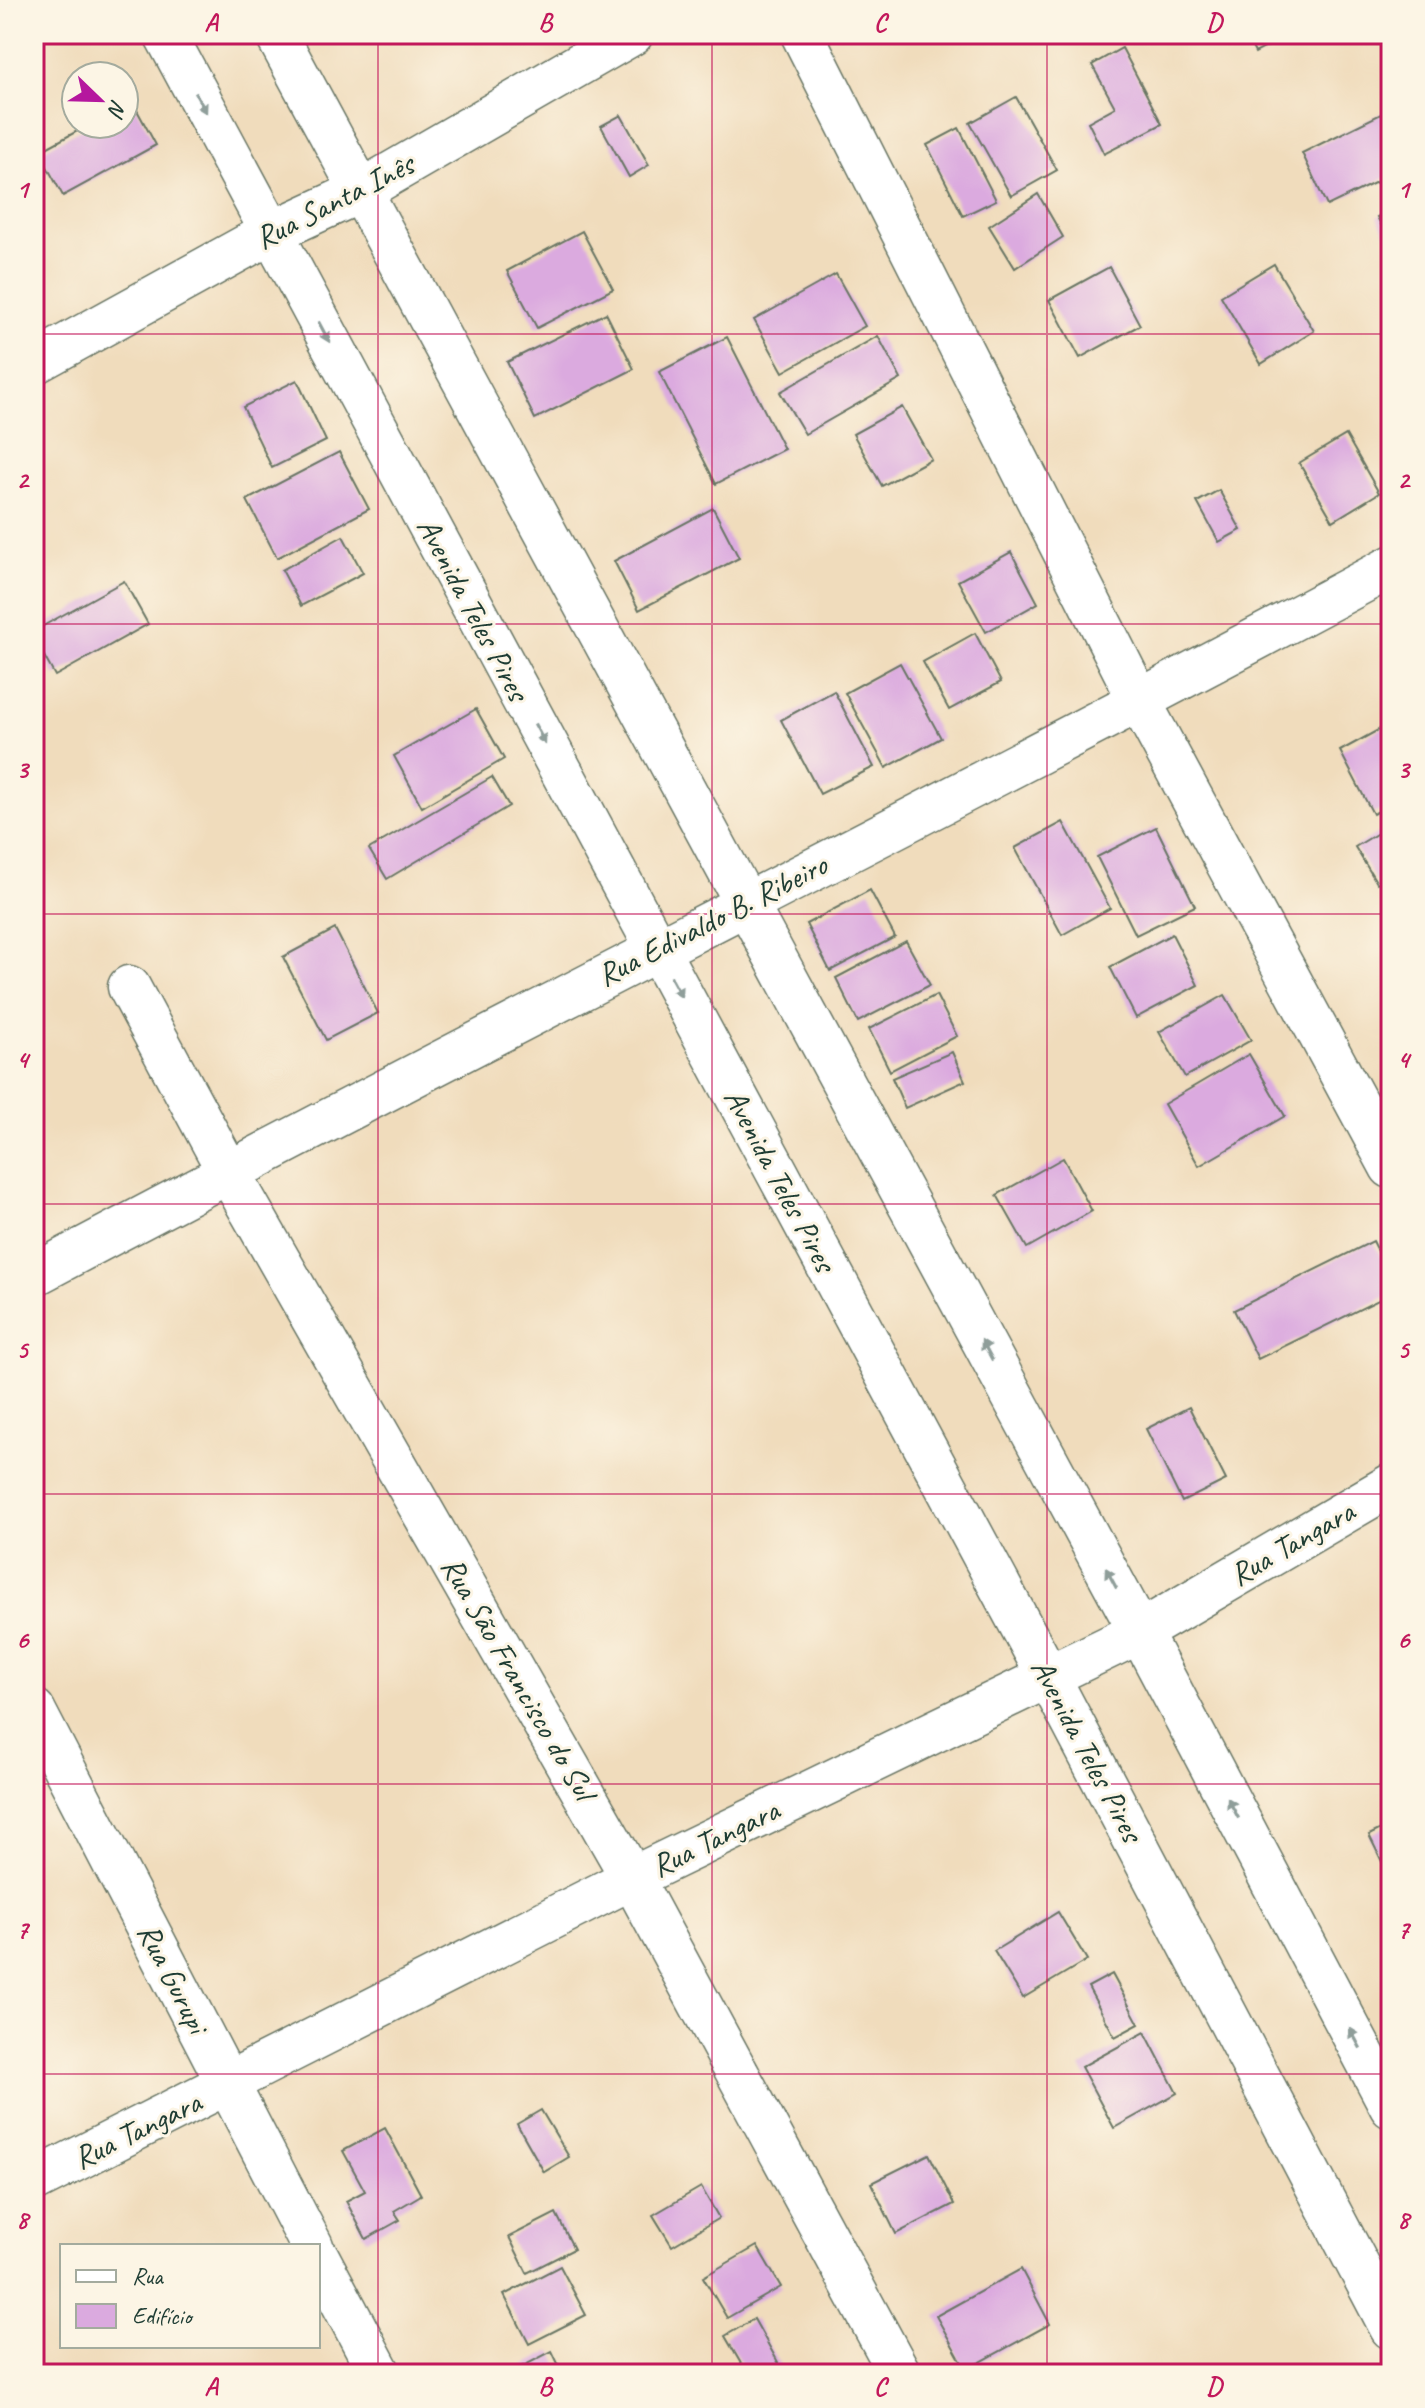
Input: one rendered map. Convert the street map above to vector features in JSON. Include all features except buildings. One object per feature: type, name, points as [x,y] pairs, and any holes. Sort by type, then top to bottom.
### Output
[{"type":"street","name":"Avenida Teles Pires","points":[[165,34],[1048,1676],[1391,2328]]},
{"type":"street","points":[[276,34],[1140,1632],[1391,2107]]},
{"type":"street","name":"Rua Santa Inês","points":[[34,363],[270,233],[359,192],[632,34]]},
{"type":"street","points":[[802,34],[1140,702],[1391,1167]]},
{"type":"street","name":"Rua Edivaldo B. Ribeiro","points":[[34,1275],[656,949],[1140,702],[1391,567]]},
{"type":"street","name":"Rua São Francisco do Sul","points":[[129,987],[228,1171],[632,1878],[900,2374]]},
{"type":"street","name":"Rua Tangara","points":[[34,2181],[632,1878],[1140,1632],[1391,1485]]},
{"type":"street","name":"Rua Gurupi","points":[[34,1710],[311,2244]]},
{"type":"street","points":[[320,2261],[380,2374]]}]
